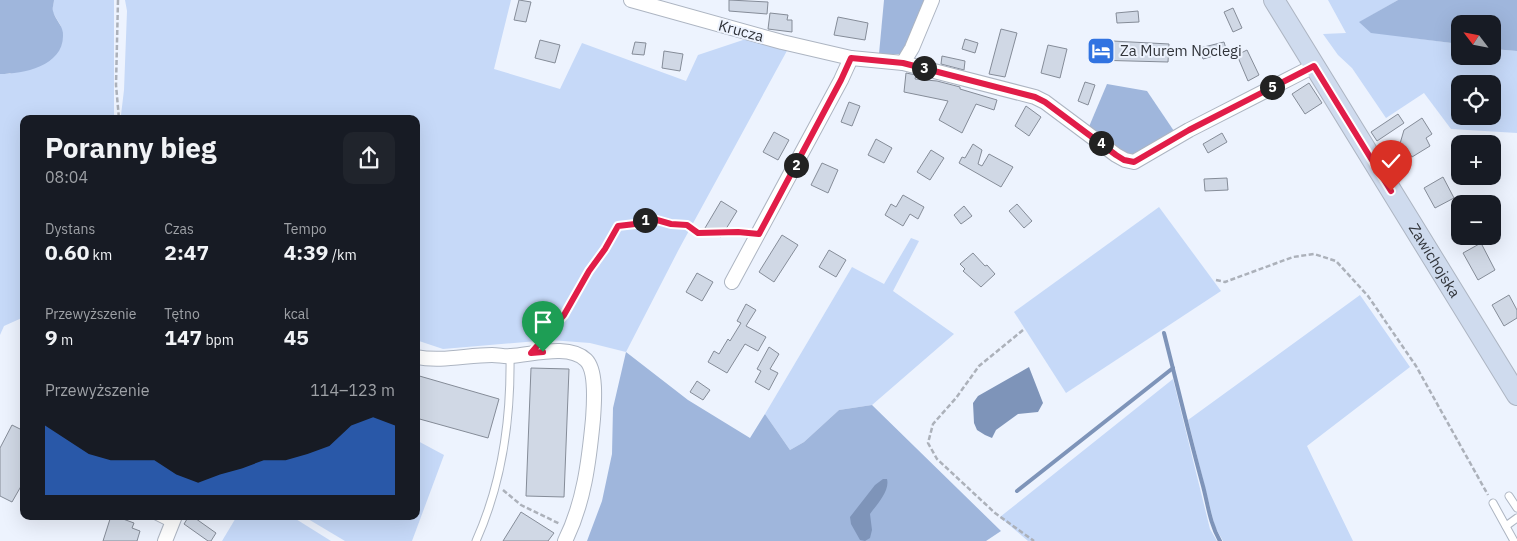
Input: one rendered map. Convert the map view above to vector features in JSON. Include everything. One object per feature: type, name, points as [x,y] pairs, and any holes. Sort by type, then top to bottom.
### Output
[{"type":"street","name":"Krucza","points":[[631,0],[713,24],[851,58],[903,63],[1035,97],[1045,102],[1116,155],[1124,160],[1134,162],[1189,130],[1314,66]]},
{"type":"street","points":[[903,63],[912,48],[932,0]]},
{"type":"street","name":"Zawichojska","points":[[1274,0],[1517,395]]},
{"type":"street","points":[[732,282],[851,58]]},
{"type":"street","points":[[420,357],[439,359],[566,352],[578,355],[586,360],[593,374],[594,410],[590,461],[581,497],[568,535]]},
{"type":"street","points":[[165,541],[173,520]]},
{"type":"lane","points":[[476,541],[495,485],[503,454],[509,409],[510,356]]},
{"type":"lane","points":[[1509,496],[1517,508]]},
{"type":"lane","points":[[1493,502],[1514,541]]},
{"type":"lane","points":[[1506,526],[1517,518]]},
{"type":"path","points":[[118,0],[116,85],[119,115]]},
{"type":"path","points":[[531,353],[564,315],[618,226],[635,224],[650,218],[671,224],[687,225],[698,233],[738,232],[759,234]]},
{"type":"path","points":[[1216,280],[1225,282],[1293,258],[1314,254],[1336,261],[1368,296],[1416,366],[1493,502]]},
{"type":"path","points":[[1023,330],[979,366],[956,398],[933,424],[928,443],[936,459],[995,513],[1034,541]]},
{"type":"path","points":[[495,485],[568,535]]},
{"type":"shaded area","points":[[0,0],[54,0],[53,11],[63,32],[61,46],[56,55],[49,61],[30,70],[0,74]]},
{"type":"shaded area","points":[[54,0],[114,0],[114,115],[20,115],[20,319],[4,326],[0,335],[0,74],[10,74],[61,26],[52,11]]},
{"type":"shaded area","points":[[125,0],[511,0],[494,69],[560,89],[582,43],[686,81],[698,55],[752,37],[789,47],[679,249],[626,352],[590,343],[550,340],[443,349],[420,341],[420,115],[121,115],[124,90],[127,11]]},
{"type":"shaded area","points":[[884,0],[928,0],[908,50],[900,54],[879,54]]},
{"type":"shaded area","points":[[1328,0],[1398,0],[1360,22],[1406,37],[1451,43],[1451,65],[1501,65],[1501,50],[1517,51],[1517,133],[1451,129],[1424,93],[1386,118],[1352,68],[1338,55],[1323,34],[1346,33]]},
{"type":"shaded area","points":[[1398,0],[1517,0],[1517,51],[1501,50],[1501,15],[1451,15],[1451,43],[1371,33],[1359,22]]},
{"type":"shaded area","points":[[1107,84],[1147,91],[1176,134],[1134,157],[1121,153],[1088,129]]},
{"type":"shaded area","points":[[1159,207],[1221,291],[1066,393],[1014,312]]},
{"type":"shaded area","points":[[911,238],[919,241],[893,291],[954,334],[872,405],[839,410],[804,442],[790,450],[765,414],[852,267],[884,284]]},
{"type":"shaded area","points":[[1360,295],[1410,367],[1307,446],[1353,541],[1223,541],[1215,527],[1188,420]]},
{"type":"shaded area","points":[[626,352],[688,400],[750,438],[765,414],[790,450],[804,442],[839,410],[872,405],[1001,531],[986,541],[587,541],[602,501],[612,454],[613,408]]},
{"type":"shaded area","points":[[1029,367],[1043,403],[1038,412],[1018,414],[996,430],[992,438],[977,430],[974,423],[973,403],[978,396]]},
{"type":"shaded area","points":[[1173,379],[1210,529],[1217,541],[1028,541],[1000,517]]},
{"type":"shaded area","points":[[420,442],[444,455],[420,520]]},
{"type":"shaded area","points":[[883,479],[887,479],[887,488],[870,514],[872,530],[870,538],[865,541],[860,540],[851,524],[850,517],[875,485]]},
{"type":"shaded area","points":[[235,520],[297,520],[331,541],[222,541]]},
{"type":"shaded area","points":[[310,520],[420,520],[412,541],[345,541]]},
{"type":"building","points":[[519,0],[531,2],[526,22],[514,20]]},
{"type":"building","points":[[729,0],[768,2],[767,14],[729,11]]},
{"type":"building","points":[[1233,8],[1242,28],[1233,32],[1224,12]]},
{"type":"building","points":[[1138,11],[1139,22],[1117,23],[1116,13]]},
{"type":"building","points":[[770,13],[788,15],[787,20],[792,20],[792,32],[768,29]]},
{"type":"building","points":[[838,17],[868,23],[865,40],[834,35]]},
{"type":"building","points":[[1001,29],[1017,33],[1005,77],[989,74]]},
{"type":"building","points":[[965,39],[978,43],[975,53],[962,49]]},
{"type":"building","points":[[540,40],[560,45],[555,63],[535,58]]},
{"type":"building","points":[[1094,40],[1169,44],[1168,62],[1093,60]]},
{"type":"building","points":[[635,42],[646,43],[644,55],[632,54]]},
{"type":"building","points":[[1224,42],[1227,52],[1203,59],[1200,48]]},
{"type":"building","points":[[1048,45],[1067,49],[1060,78],[1041,73]]},
{"type":"building","points":[[1247,50],[1259,75],[1248,81],[1237,55]]},
{"type":"building","points":[[664,51],[683,54],[680,71],[662,68]]},
{"type":"building","points":[[942,56],[965,61],[964,70],[941,64]]},
{"type":"building","points":[[906,73],[916,75],[915,79],[937,81],[997,100],[994,110],[976,104],[962,133],[939,120],[948,101],[904,92]]},
{"type":"building","points":[[1085,82],[1095,85],[1088,105],[1078,101]]},
{"type":"building","points":[[1309,83],[1322,103],[1305,114],[1292,94]]},
{"type":"building","points":[[849,102],[860,106],[852,126],[841,122]]},
{"type":"building","points":[[1026,106],[1041,117],[1029,136],[1015,126]]},
{"type":"building","points":[[1398,114],[1404,123],[1377,141],[1371,132]]},
{"type":"building","points":[[1422,118],[1432,134],[1426,138],[1430,146],[1412,157],[1406,147],[1399,147],[1404,130]]},
{"type":"building","points":[[774,132],[789,140],[778,160],[763,152]]},
{"type":"building","points":[[1222,133],[1227,142],[1208,153],[1203,144]]},
{"type":"building","points":[[876,139],[892,148],[884,163],[868,155]]},
{"type":"building","points":[[973,144],[982,150],[978,164],[982,166],[989,154],[1013,167],[1001,187],[959,163],[962,157],[965,158]]},
{"type":"building","points":[[931,150],[944,158],[930,180],[917,172]]},
{"type":"building","points":[[822,163],[838,170],[828,193],[811,185]]},
{"type":"building","points":[[1443,177],[1452,195],[1451,200],[1435,208],[1424,188]]},
{"type":"building","points":[[1227,178],[1228,190],[1205,191],[1204,179]]},
{"type":"building","points":[[903,195],[924,207],[918,219],[910,214],[903,226],[885,215],[891,204],[896,207]]},
{"type":"building","points":[[721,201],[737,211],[721,237],[705,228]]},
{"type":"building","points":[[1017,204],[1032,221],[1024,228],[1009,211]]},
{"type":"building","points":[[964,206],[972,216],[961,224],[954,215]]},
{"type":"building","points":[[782,235],[798,245],[774,282],[759,272]]},
{"type":"building","points":[[1477,245],[1482,245],[1495,270],[1478,280],[1463,253]]},
{"type":"building","points":[[829,250],[846,260],[836,277],[819,267]]},
{"type":"building","points":[[973,253],[995,274],[981,287],[963,271],[965,269],[960,264]]},
{"type":"building","points":[[697,273],[713,282],[702,301],[686,292]]},
{"type":"building","points":[[1509,295],[1517,310],[1517,318],[1504,326],[1492,305]]},
{"type":"building","points":[[746,304],[756,310],[746,326],[766,337],[758,351],[745,344],[727,373],[708,362],[714,351],[719,354],[728,339],[730,341],[741,323],[737,321]]},
{"type":"building","points":[[769,347],[779,354],[770,369],[778,373],[769,390],[755,382],[761,371],[757,369]]},
{"type":"building","points":[[531,368],[569,369],[564,497],[526,496]]},
{"type":"building","points":[[420,376],[499,399],[488,438],[420,419]]},
{"type":"building","points":[[697,381],[710,390],[703,400],[690,392]]},
{"type":"building","points":[[12,425],[20,429],[20,488],[12,502],[0,496],[0,448]]},
{"type":"building","points":[[521,512],[554,533],[548,541],[503,541]]},
{"type":"building","points":[[110,520],[126,520],[134,523],[132,528],[140,531],[137,541],[103,541]]},
{"type":"building","points":[[186,520],[198,520],[216,533],[211,541],[208,541],[184,524]]},
{"type":"waterway","points":[[1164,333],[1210,514],[1220,541]]},
{"type":"waterway","points":[[1017,491],[1173,368]]},
{"type":"place","name":"Za Murem Noclegi","points":[[1101,51]]},
{"type":"route","points":[[543,352],[531,353],[564,315],[618,226],[635,224],[650,218],[671,224],[687,225],[698,233],[738,232],[759,234],[851,58],[903,63],[1035,97],[1045,102],[1116,155],[1124,160],[1134,162],[1189,130],[1314,66],[1391,191]]}]
